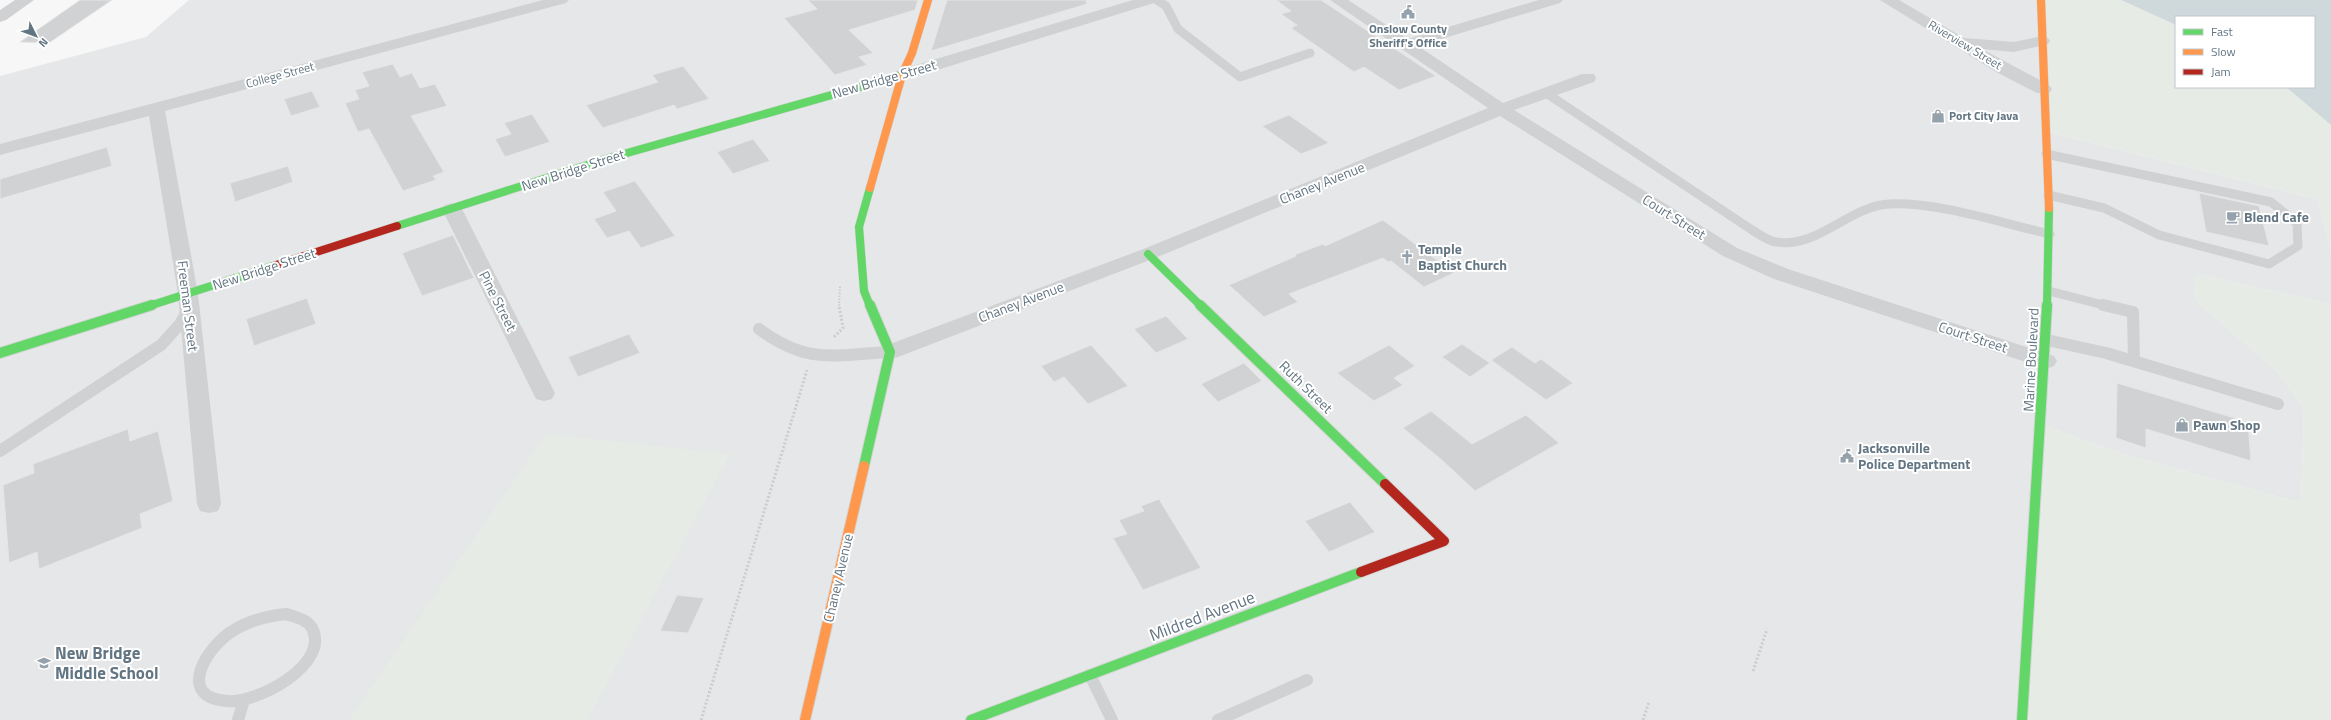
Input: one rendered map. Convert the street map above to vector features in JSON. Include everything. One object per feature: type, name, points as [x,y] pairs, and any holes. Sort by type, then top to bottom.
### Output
[{"type":"main road","points":[[890,352],[864,290],[859,228],[902,75],[912,53],[928,0]]},
{"type":"main road","name":"Marine Boulevard","points":[[2022,720],[2030,622],[2046,361],[2050,234],[2043,89],[2041,3]]},
{"type":"main road","name":"New Bridge Street","points":[[0,354],[189,300],[452,209],[606,159],[902,75]]},
{"type":"main road","name":"Ruth Street","points":[[1148,254],[1444,541]]},
{"type":"main road","name":"Chaney Avenue","points":[[805,720],[890,352]]},
{"type":"main road","name":"Mildred Avenue","points":[[971,720],[1444,541]]},
{"type":"street","points":[[0,17],[26,0]]},
{"type":"street","name":"College Street","points":[[0,150],[561,0]]},
{"type":"street","name":"New Bridge Street","points":[[902,75],[1150,0]]},
{"type":"street","name":"Court Street","points":[[1338,0],[1502,109],[1730,252],[1781,274],[2046,361]]},
{"type":"street","points":[[1406,45],[1555,0]]},
{"type":"street","name":"Riverview Street","points":[[1888,0],[1957,39],[2004,69],[2043,89]]},
{"type":"street","points":[[1957,39],[2016,48],[2030,46],[2042,41]]},
{"type":"street","name":"Chaney Avenue","points":[[890,352],[1148,254],[1502,109],[1588,78]]},
{"type":"street","name":"Freeman Street","points":[[156,108],[189,300],[209,504]]},
{"type":"street","name":"Pine Street","points":[[452,209],[544,393]]},
{"type":"lane","points":[[1157,0],[1166,6],[1178,29],[1240,77],[1310,52]]},
{"type":"lane","points":[[1546,93],[1752,230],[1777,243],[1804,240],[1875,206],[1899,204],[1928,207],[2050,234]]},
{"type":"lane","points":[[2046,154],[2271,202],[2297,223],[2298,246],[2269,264],[2159,235],[2104,208],[2048,195]]},
{"type":"lane","points":[[2048,291],[2133,312],[2134,361]]},
{"type":"lane","points":[[0,451],[161,345],[180,324],[189,300]]},
{"type":"lane","points":[[759,328],[780,343],[812,355],[890,352]]},
{"type":"lane","points":[[2047,340],[2106,353],[2278,404]]},
{"type":"lane","points":[[286,614],[300,616],[310,623],[315,634],[307,661],[294,675],[277,688],[258,697],[244,700],[221,702],[208,697],[200,690],[198,678],[200,666],[208,652],[220,639],[235,629],[269,615],[286,614]]},
{"type":"lane","points":[[1090,675],[1112,720]]},
{"type":"lane","points":[[1218,720],[1307,680]]},
{"type":"lane","points":[[238,720],[244,700]]},
{"type":"path","points":[[701,720],[812,355]]},
{"type":"path","points":[[1753,671],[1767,629]]},
{"type":"path","points":[[1643,720],[1649,702]]},
{"type":"shaded area","points":[[189,0],[2041,0],[2045,131],[2317,199],[2331,251],[2331,304],[2196,274],[2195,300],[2276,370],[2304,407],[2301,503],[2122,454],[2042,425],[2022,720],[0,720],[0,76],[146,37]]},
{"type":"shaded area","points":[[2041,0],[2121,0],[2175,25],[2175,88],[2287,88],[2331,125],[2331,251],[2317,199],[2045,131]]},
{"type":"shaded area","points":[[2121,0],[2331,0],[2331,125],[2287,88],[2315,88],[2315,16],[2175,16],[2175,25]]},
{"type":"shaded area","points":[[2196,274],[2331,304],[2331,720],[2022,720],[2042,425],[2122,454],[2301,503],[2304,407],[2276,370],[2195,300]]},
{"type":"shaded area","points":[[546,434],[730,454],[587,720],[349,720]]},
{"type":"building","points":[[80,0],[112,0],[46,45],[45,43],[20,42]]},
{"type":"building","points":[[808,0],[918,0],[915,10],[849,30],[873,53],[859,57],[867,65],[835,75],[784,18],[817,9]]},
{"type":"building","points":[[947,0],[1086,0],[1087,4],[931,51]]},
{"type":"building","points":[[1276,0],[1321,0],[1436,76],[1399,90],[1364,67],[1354,72],[1291,28],[1297,25],[1281,14],[1291,11]]},
{"type":"building","points":[[393,64],[400,77],[412,73],[420,88],[435,84],[447,106],[411,116],[444,172],[433,176],[436,180],[403,191],[369,129],[358,132],[345,103],[359,99],[355,90],[369,86],[362,72]]},
{"type":"building","points":[[683,66],[709,99],[677,109],[674,105],[603,128],[586,105],[658,82],[652,75]]},
{"type":"building","points":[[312,91],[320,107],[291,116],[284,99]]},
{"type":"building","points":[[532,114],[550,142],[505,157],[495,139],[511,134],[504,123]]},
{"type":"building","points":[[1289,115],[1329,143],[1301,154],[1262,126]]},
{"type":"building","points":[[753,139],[770,161],[733,174],[717,152]]},
{"type":"building","points":[[107,147],[112,166],[0,199],[0,179]]},
{"type":"building","points":[[288,166],[293,182],[235,202],[230,183]]},
{"type":"building","points":[[635,181],[675,236],[641,248],[629,231],[607,238],[594,219],[616,211],[603,192]]},
{"type":"building","name":"Blend Cafe","points":[[2199,193],[2259,206],[2269,246],[2206,232]]},
{"type":"building","points":[[1383,220],[1454,273],[1424,287],[1391,261],[1388,262],[1383,258],[1289,294],[1298,302],[1264,317],[1229,285],[1296,256],[1294,255],[1323,244],[1325,246]]},
{"type":"building","points":[[453,235],[474,278],[422,296],[402,253]]},
{"type":"building","points":[[307,298],[316,324],[254,346],[246,319]]},
{"type":"building","points":[[1166,316],[1188,339],[1156,353],[1134,329]]},
{"type":"building","points":[[629,334],[640,353],[578,377],[568,357]]},
{"type":"building","points":[[1462,344],[1490,363],[1470,377],[1442,357]]},
{"type":"building","points":[[1091,345],[1128,386],[1088,404],[1064,377],[1054,382],[1041,366]]},
{"type":"building","points":[[1389,345],[1415,366],[1394,378],[1403,385],[1374,401],[1337,373]]},
{"type":"building","points":[[1512,347],[1535,363],[1541,359],[1573,383],[1546,400],[1491,360]]},
{"type":"building","points":[[1244,363],[1262,381],[1218,402],[1201,384]]},
{"type":"building","name":"Pawn Shop","points":[[2117,383],[2248,422],[2251,461],[2146,429],[2146,448],[2116,438]]},
{"type":"building","points":[[1431,411],[1472,444],[1526,415],[1559,443],[1475,491],[1443,461],[1403,428]]},
{"type":"building","points":[[128,429],[130,441],[158,431],[173,501],[140,514],[142,528],[39,569],[37,552],[9,563],[3,485],[34,473],[33,464]]},
{"type":"building","points":[[1159,499],[1201,568],[1143,590],[1113,538],[1127,534],[1119,520],[1144,511],[1141,506]]},
{"type":"building","points":[[1350,502],[1375,532],[1329,552],[1305,521]]},
{"type":"building","points":[[677,595],[704,598],[688,633],[660,631]]},
{"type":"traffic: fast","points":[[397,226],[606,159],[902,75]]},
{"type":"traffic: fast","points":[[864,466],[890,352],[864,291],[859,227],[870,188]]},
{"type":"traffic: fast","points":[[2022,720],[2047,335],[2049,208]]},
{"type":"traffic: fast","points":[[1148,254],[1385,484]]},
{"type":"traffic: fast","points":[[0,353],[276,265]]},
{"type":"traffic: fast","points":[[971,720],[1361,572]]},
{"type":"traffic: slow","points":[[870,188],[902,75],[912,53],[928,0]]},
{"type":"traffic: slow","points":[[2041,0],[2049,208]]},
{"type":"traffic: slow","points":[[805,720],[864,466]]},
{"type":"traffic: jam","points":[[276,265],[397,226]]},
{"type":"traffic: jam","points":[[1361,572],[1444,541],[1385,484]]},
{"type":"place","name":"Onslow County Sheriff's Office","points":[[1408,12]]},
{"type":"place","name":"Port City Java","points":[[1938,116]]},
{"type":"place","name":"Blend Cafe","points":[[2233,217]]},
{"type":"place","name":"Temple Baptist Church","points":[[1407,257]]},
{"type":"place","name":"Pawn Shop","points":[[2182,425]]},
{"type":"place","name":"Jacksonville Police Department","points":[[1847,456]]},
{"type":"place","name":"New Bridge Middle School","points":[[44,663]]}]
